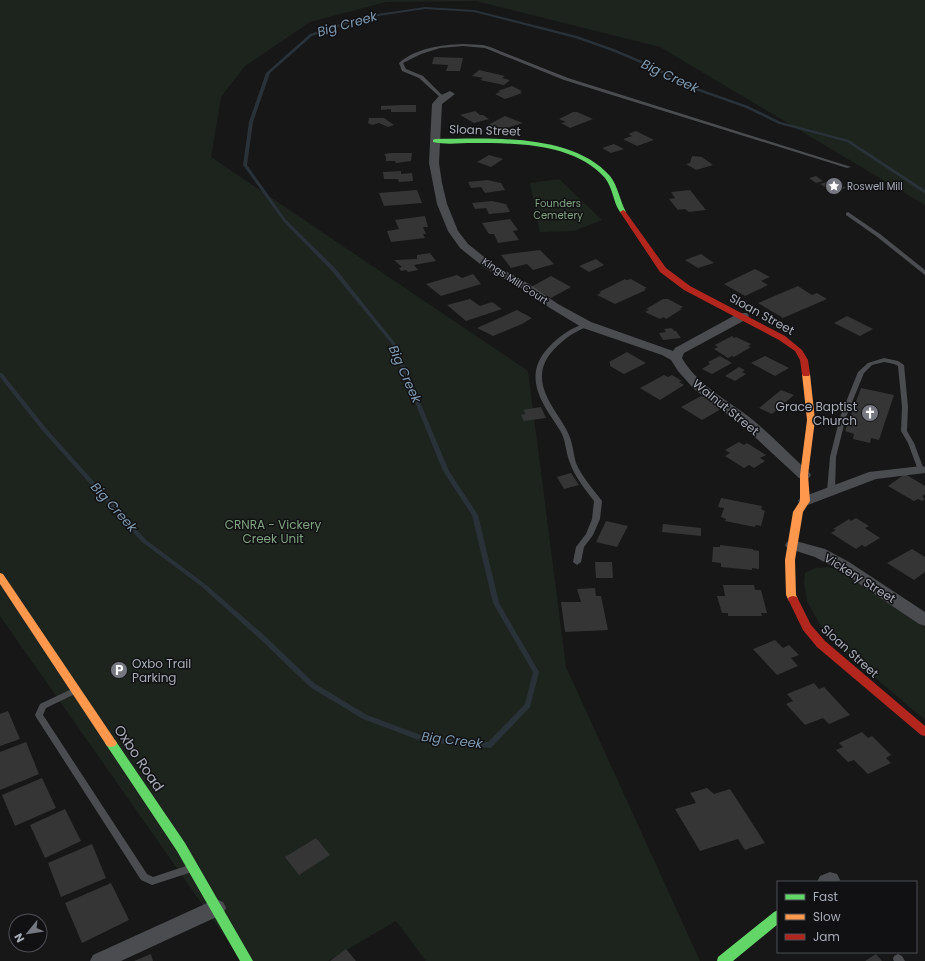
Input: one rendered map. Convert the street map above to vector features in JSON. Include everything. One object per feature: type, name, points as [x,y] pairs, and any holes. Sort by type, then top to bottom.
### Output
[{"type":"street","name":"Kings Mill Court","points":[[446,96],[437,104],[435,141],[436,177],[442,204],[453,231],[464,246],[489,266],[525,286],[554,306],[587,325],[666,352],[676,358]]},
{"type":"street","name":"Sloan Street","points":[[435,141],[516,142],[558,149],[580,157],[597,167],[609,179],[619,206],[663,270],[687,288],[743,316],[791,344],[798,350],[804,360],[811,420],[804,475],[805,501],[798,512],[792,545],[790,565],[791,595],[807,627],[821,644],[925,732]]},
{"type":"street","points":[[676,358],[679,351],[743,316]]},
{"type":"street","name":"Walnut Street","points":[[676,358],[684,372],[698,387],[748,424],[804,475]]},
{"type":"street","points":[[805,501],[874,475],[921,470]]},
{"type":"street","name":"Vickery Street","points":[[792,545],[820,553],[844,566],[925,620]]},
{"type":"street","name":"Oxbo Road","points":[[0,576],[181,847],[247,961]]},
{"type":"street","points":[[100,961],[216,908]]},
{"type":"street","points":[[723,961],[777,917]]},
{"type":"lane","points":[[446,96],[421,77],[404,70],[402,63],[410,56],[432,48],[452,46],[484,46],[533,64],[566,79],[849,167]]},
{"type":"lane","points":[[848,214],[878,235],[925,273]]},
{"type":"lane","points":[[577,562],[580,546],[589,535],[596,519],[598,501],[588,488],[574,464],[566,436],[541,390],[538,370],[542,358],[550,349],[575,329],[587,325]]},
{"type":"lane","points":[[831,491],[833,456],[843,416],[861,372],[870,364],[884,360],[896,362],[901,365],[905,407],[904,431],[911,443],[921,470]]},
{"type":"lane","points":[[76,690],[43,706],[39,716],[75,769],[144,877],[152,881],[193,868]]},
{"type":"green space","name":"CRNRA - Vickery Creek Unit","points":[[0,0],[925,0],[925,205],[660,47],[476,1],[386,2],[310,22],[245,66],[221,97],[211,157],[528,371],[566,667],[700,961],[426,961],[396,921],[328,961],[242,961],[0,616]]},
{"type":"green space","name":"Founders Cemetery","points":[[559,179],[602,220],[574,231],[540,232],[530,183]]},
{"type":"green space","points":[[829,567],[842,571],[925,628],[925,720],[845,652],[822,628],[807,601],[804,582],[805,573],[815,568]]},
{"type":"building","points":[[434,57],[463,58],[460,71],[446,71],[448,65],[432,64]]},
{"type":"building","points":[[479,70],[505,76],[502,78],[510,80],[504,85],[480,80],[483,78],[472,76]]},
{"type":"building","points":[[512,86],[522,91],[520,92],[522,93],[505,99],[495,94],[500,92],[498,91]]},
{"type":"building","points":[[416,105],[416,112],[391,112],[391,109],[381,110],[381,106]]},
{"type":"building","points":[[475,111],[489,119],[474,123],[460,115]]},
{"type":"building","points":[[573,112],[577,112],[593,119],[570,128],[561,123],[566,122],[559,119]]},
{"type":"building","points":[[505,116],[523,123],[497,131],[486,126]]},
{"type":"building","points":[[369,118],[384,118],[394,125],[388,127],[379,123],[372,125],[368,123]]},
{"type":"building","points":[[636,131],[654,140],[637,146],[623,139],[632,136],[628,134]]},
{"type":"building","points":[[614,144],[624,149],[611,153],[602,148]]},
{"type":"building","points":[[412,153],[411,161],[396,163],[395,161],[386,161],[384,154]]},
{"type":"building","points":[[489,155],[503,159],[491,167],[477,162]]},
{"type":"building","points":[[692,156],[702,157],[713,165],[696,170],[686,164],[690,163]]},
{"type":"building","points":[[401,171],[401,174],[412,173],[413,181],[399,182],[398,179],[384,179],[383,172]]},
{"type":"building","points":[[816,176],[823,181],[816,183],[809,178]]},
{"type":"building","points":[[487,180],[501,183],[505,190],[485,193],[481,187],[471,188],[468,182]]},
{"type":"building","points":[[829,181],[833,183],[836,182],[846,188],[833,192],[820,184]]},
{"type":"building","points":[[417,190],[422,203],[384,206],[379,193]]},
{"type":"building","points":[[690,190],[706,210],[689,212],[685,209],[678,210],[669,199],[675,198],[671,192]]},
{"type":"building","points":[[492,201],[506,204],[510,212],[489,214],[486,208],[475,209],[472,203]]},
{"type":"building","points":[[425,216],[428,227],[423,227],[426,234],[423,234],[425,238],[391,242],[387,231],[399,229],[395,220]]},
{"type":"building","points":[[510,219],[518,230],[513,231],[519,240],[498,243],[494,234],[489,234],[482,223]]},
{"type":"building","points":[[540,250],[554,264],[533,270],[527,264],[511,268],[501,255]]},
{"type":"building","points":[[430,253],[436,261],[414,265],[418,270],[408,272],[406,270],[401,271],[399,268],[402,267],[394,260],[417,259],[417,255]]},
{"type":"building","points":[[701,254],[714,263],[698,268],[685,260]]},
{"type":"building","points":[[596,259],[604,265],[589,272],[579,266]]},
{"type":"building","points":[[755,269],[770,277],[761,281],[768,285],[745,296],[724,284]]},
{"type":"building","points":[[473,274],[481,284],[441,296],[426,284],[457,275],[462,278]]},
{"type":"building","points":[[551,276],[571,287],[551,298],[531,287]]},
{"type":"building","points":[[625,279],[631,279],[647,288],[644,289],[646,290],[615,304],[597,295],[601,293],[599,292]]},
{"type":"building","points":[[798,286],[812,295],[817,293],[827,299],[783,318],[758,303]]},
{"type":"building","points":[[470,299],[480,306],[492,302],[502,309],[466,321],[447,305]]},
{"type":"building","points":[[663,299],[668,299],[683,307],[666,319],[664,317],[660,319],[645,312],[649,310],[646,309]]},
{"type":"building","points":[[517,310],[532,318],[522,324],[493,336],[477,328]]},
{"type":"building","points":[[847,316],[873,329],[860,336],[834,323]]},
{"type":"building","points":[[672,328],[681,338],[663,340],[659,333],[666,332],[664,329]]},
{"type":"building","points":[[732,336],[751,344],[748,346],[751,347],[734,357],[732,356],[728,358],[714,349],[718,347],[715,345]]},
{"type":"building","points":[[627,352],[646,363],[624,374],[610,366],[609,362]]},
{"type":"building","points":[[720,356],[732,363],[712,374],[702,369],[710,364],[708,362]]},
{"type":"building","points":[[765,356],[789,368],[775,376],[751,363]]},
{"type":"building","points":[[739,367],[745,370],[742,372],[746,374],[735,381],[725,376]]},
{"type":"building","points":[[664,375],[668,377],[672,375],[682,381],[679,382],[684,385],[660,400],[640,388]]},
{"type":"building","name":"Grace Baptist Church","points":[[861,388],[894,395],[879,440],[871,438],[870,443],[853,439],[854,434],[845,431]]},
{"type":"building","points":[[781,390],[794,395],[772,414],[759,408]]},
{"type":"building","points":[[701,396],[707,396],[723,408],[702,420],[681,407]]},
{"type":"building","points":[[541,407],[546,418],[524,421],[521,415],[526,414],[523,410]]},
{"type":"building","points":[[739,442],[744,445],[747,443],[766,455],[760,458],[765,461],[754,468],[749,465],[744,468],[725,456],[730,453],[725,450]]},
{"type":"building","points":[[571,473],[579,485],[564,489],[557,477]]},
{"type":"building","points":[[905,474],[925,486],[925,494],[922,496],[925,499],[922,501],[918,499],[914,501],[888,486]]},
{"type":"building","points":[[721,498],[762,506],[761,509],[765,511],[761,526],[756,525],[755,527],[725,521],[726,519],[721,517],[724,508],[718,507]]},
{"type":"building","points":[[856,518],[869,526],[865,528],[880,538],[865,547],[862,545],[856,549],[831,533],[836,530],[833,529],[849,519],[851,521]]},
{"type":"building","points":[[606,521],[628,526],[617,547],[596,542]]},
{"type":"building","points":[[663,524],[701,528],[701,536],[662,532]]},
{"type":"building","points":[[720,545],[759,551],[759,569],[752,568],[752,570],[721,567],[721,563],[712,562],[713,547],[720,547]]},
{"type":"building","points":[[912,549],[925,557],[925,572],[914,580],[887,563]]},
{"type":"building","points":[[595,562],[612,562],[613,578],[596,578]]},
{"type":"building","points":[[723,585],[754,585],[755,590],[761,590],[767,613],[761,613],[762,616],[728,616],[728,613],[722,613],[717,596],[725,596]]},
{"type":"building","points":[[595,588],[596,596],[601,596],[608,630],[565,632],[561,602],[581,602],[577,589]]},
{"type":"building","points":[[775,640],[783,648],[789,645],[799,655],[791,658],[798,666],[777,675],[753,649]]},
{"type":"building","points":[[814,683],[819,689],[824,687],[850,715],[829,724],[823,718],[805,725],[786,704],[793,701],[787,694]]},
{"type":"building","points":[[8,711],[20,739],[0,746],[0,714]]},
{"type":"building","points":[[862,732],[868,738],[872,736],[891,755],[886,758],[891,763],[868,774],[854,760],[848,762],[836,750],[843,747],[839,743]]},
{"type":"building","points":[[26,742],[39,774],[0,790],[0,752]]},
{"type":"building","points":[[42,778],[56,808],[15,826],[2,795]]},
{"type":"building","points":[[707,788],[714,794],[730,789],[765,843],[745,850],[738,839],[700,851],[675,809],[696,803],[690,793]]},
{"type":"building","points":[[65,809],[81,841],[45,858],[30,825]]},
{"type":"building","points":[[316,838],[330,855],[299,875],[285,857]]},
{"type":"building","points":[[92,844],[106,878],[61,897],[48,863]]},
{"type":"building","points":[[111,883],[129,920],[82,943],[65,903]]},
{"type":"building","points":[[346,949],[356,961],[330,961]]},
{"type":"building","points":[[151,954],[153,961],[134,961]]},
{"type":"building","points":[[876,954],[882,961],[865,961]]},
{"type":"waterway","name":"Big Creek","points":[[0,374],[43,428],[144,541],[203,585],[263,638],[312,685],[365,717],[426,740],[490,745],[528,705],[536,672],[496,603],[475,515],[446,471],[393,343],[333,269],[285,221],[245,165],[251,122],[268,73],[311,35],[364,17],[425,8],[474,11],[576,37],[613,50],[653,67],[685,85],[747,107],[780,123],[848,141],[925,192]]},
{"type":"traffic: fast","points":[[435,141],[478,141],[528,144],[574,154],[594,164],[608,178],[623,212]]},
{"type":"traffic: fast","points":[[111,743],[181,847],[247,961]]},
{"type":"traffic: fast","points":[[723,961],[777,917]]},
{"type":"traffic: slow","points":[[793,599],[791,595],[790,560],[798,512],[805,501],[804,475],[811,420],[806,374]]},
{"type":"traffic: slow","points":[[0,576],[111,743]]},
{"type":"traffic: jam","points":[[623,212],[663,270],[687,288],[782,338],[798,350],[804,360],[806,374]]},
{"type":"traffic: jam","points":[[793,599],[807,627],[821,644],[925,732]]},
{"type":"place","name":"Roswell Mill","points":[[834,186]]},
{"type":"place","name":"Grace Baptist Church","points":[[870,413]]},
{"type":"place","name":"Oxbo Trail Parking","points":[[119,670]]}]
